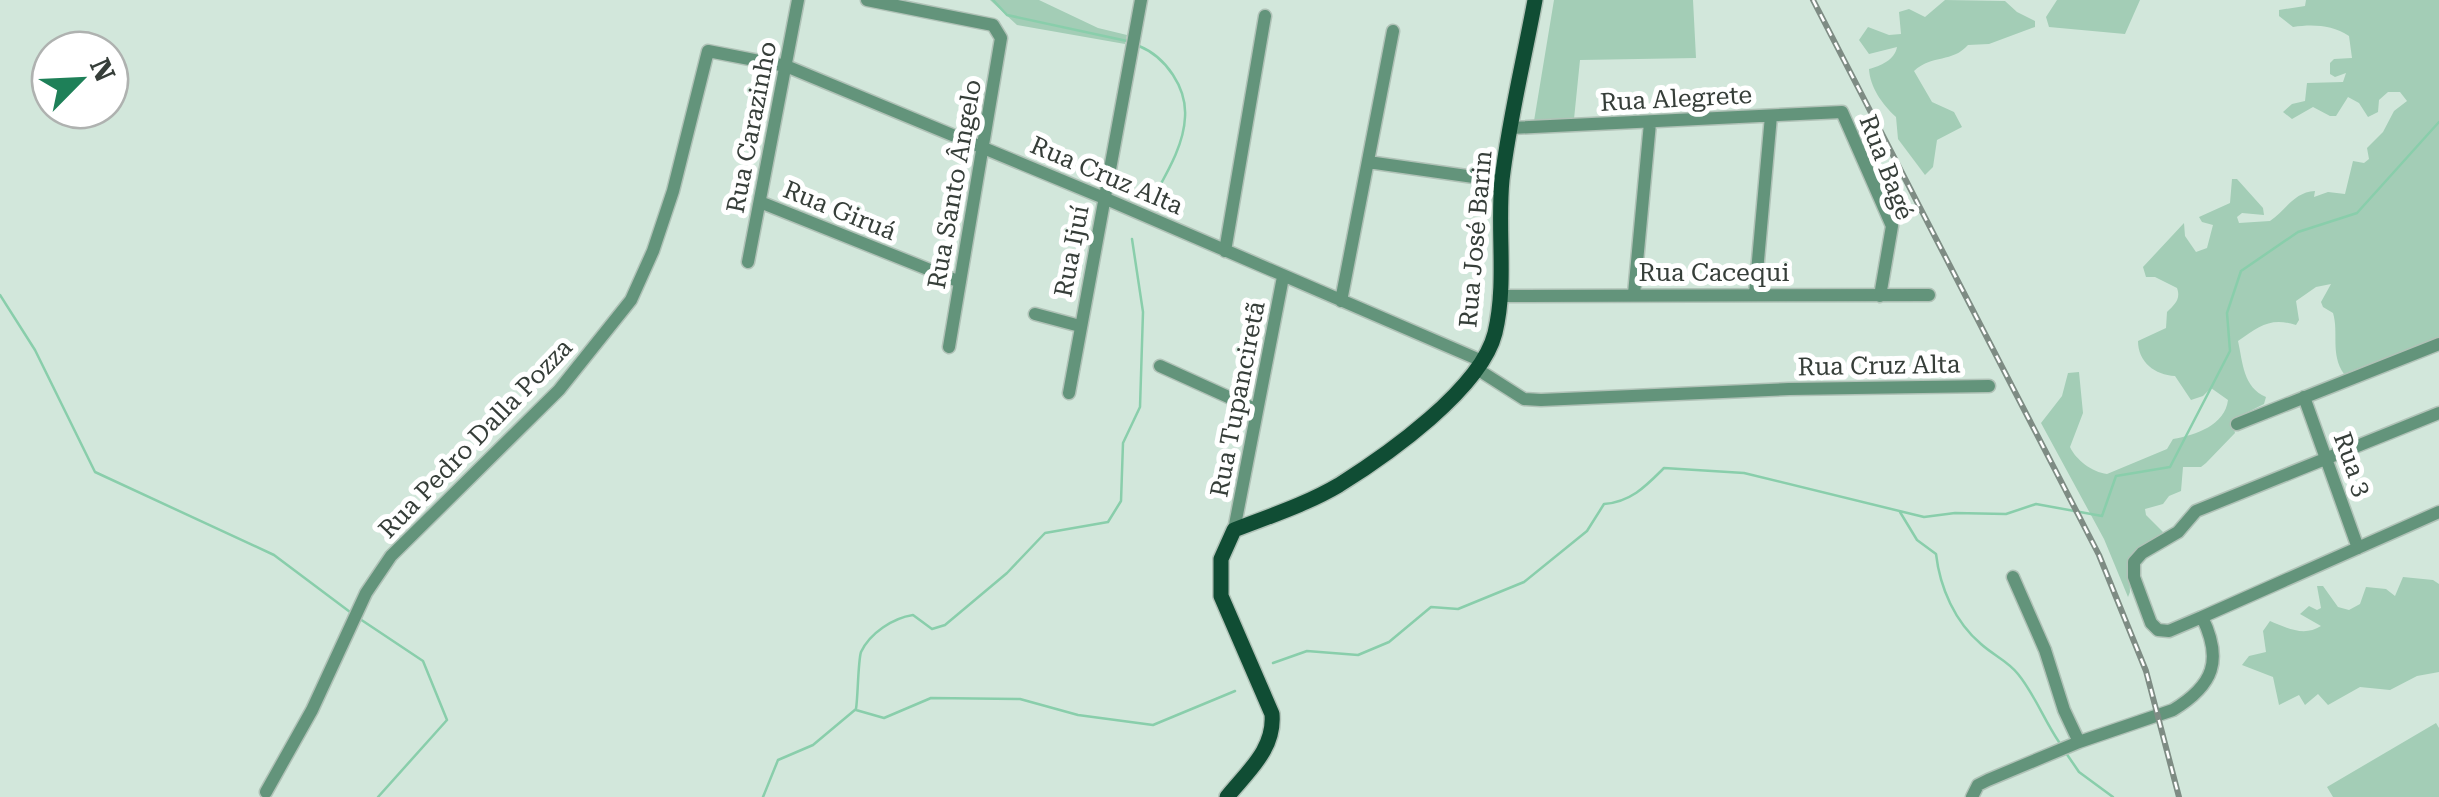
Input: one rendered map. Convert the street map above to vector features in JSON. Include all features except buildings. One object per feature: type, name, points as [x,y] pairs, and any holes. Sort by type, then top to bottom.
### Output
[{"type":"main road","name":"Rua José Barin","points":[[1234,530],[1338,485],[1442,408],[1480,365],[1494,334],[1502,182],[1535,0]]},
{"type":"main road","points":[[1226,797],[1274,734],[1272,714],[1221,596],[1221,559],[1234,530]]},
{"type":"street","name":"Rua Carazinho","points":[[748,262],[798,0]]},
{"type":"street","name":"Rua Santo Ângelo","points":[[867,0],[993,25],[1002,38],[949,346]]},
{"type":"street","name":"Rua Ijuí","points":[[1069,393],[1141,0]]},
{"type":"street","points":[[1226,251],[1265,16]]},
{"type":"street","points":[[1341,301],[1393,31]]},
{"type":"street","name":"Rua Cruz Alta","points":[[708,50],[786,66],[1104,198],[1480,365],[1524,398],[1989,386]]},
{"type":"street","name":"Rua Pedro Dalla Pozza","points":[[266,792],[312,710],[366,592],[391,556],[559,390],[631,300],[673,191],[708,50]]},
{"type":"street","name":"Rua Alegrete","points":[[1511,128],[1842,112]]},
{"type":"street","name":"Rua Bagé","points":[[1842,112],[1892,226],[1880,296]]},
{"type":"street","points":[[1755,294],[1771,116]]},
{"type":"street","points":[[1634,294],[1650,123]]},
{"type":"street","points":[[1368,162],[1502,182]]},
{"type":"street","name":"Rua Giruá","points":[[760,202],[960,282]]},
{"type":"street","name":"Rua Tupanciretã","points":[[1234,530],[1283,276]]},
{"type":"street","name":"Rua Cacequi","points":[[1499,296],[1930,296]]},
{"type":"street","points":[[1035,314],[1080,326]]},
{"type":"street","points":[[2237,424],[2439,344]]},
{"type":"street","points":[[1160,366],[1258,410]]},
{"type":"street","name":"Rua 3","points":[[2304,396],[2358,548]]},
{"type":"street","points":[[2439,414],[2196,511],[2178,532],[2142,553],[2134,562],[2134,578],[2151,623],[2158,630],[2170,630],[2439,512]]},
{"type":"street","points":[[2013,578],[2046,650],[2064,710],[2079,742]]},
{"type":"street","points":[[1972,797],[1978,785],[1988,780],[2079,742],[2173,710],[2204,687],[2213,648],[2202,616]]},
{"type":"green space","points":[[990,0],[1039,0],[1098,28],[1127,35],[1125,44],[1017,25]]},
{"type":"green space","points":[[1554,0],[1693,0],[1696,58],[1580,60],[1574,119],[1534,121]]},
{"type":"green space","points":[[1945,0],[2005,1],[2035,21],[2035,27],[1989,44],[1968,45],[1914,71],[1932,102],[1954,112],[1962,127],[1937,140],[1933,167],[1925,175],[1898,139],[1896,117],[1878,95],[1870,76],[1869,69],[1890,59],[1897,47],[1869,54],[1859,40],[1868,27],[1889,35],[1901,34],[1899,12],[1909,9],[1925,17]]},
{"type":"green space","points":[[2057,0],[2140,0],[2125,34],[2049,27],[2046,17]]},
{"type":"green space","points":[[2306,0],[2439,0],[2439,337],[2344,374],[2337,359],[2333,313],[2321,302],[2331,284],[2316,287],[2296,301],[2296,325],[2266,324],[2238,341],[2245,374],[2258,393],[2266,397],[2264,404],[2232,420],[2235,433],[2201,467],[2183,467],[2181,491],[2163,504],[2145,509],[2163,532],[2129,567],[2128,597],[2104,539],[2041,423],[2062,396],[2068,373],[2079,372],[2083,413],[2070,447],[2085,465],[2107,474],[2167,449],[2173,439],[2200,431],[2226,409],[2228,400],[2211,388],[2191,400],[2175,376],[2161,373],[2144,361],[2138,341],[2166,328],[2167,312],[2178,295],[2177,288],[2155,277],[2146,277],[2143,267],[2184,223],[2185,236],[2196,252],[2207,248],[2213,225],[2199,217],[2230,203],[2232,179],[2237,179],[2263,208],[2264,215],[2242,213],[2237,217],[2239,223],[2270,221],[2308,192],[2315,191],[2314,197],[2328,192],[2345,194],[2353,161],[2364,163],[2369,159],[2367,148],[2383,132],[2394,111],[2407,101],[2400,92],[2388,92],[2379,100],[2378,112],[2368,117],[2359,103],[2348,97],[2336,116],[2313,107],[2292,119],[2283,112],[2292,104],[2305,101],[2307,83],[2343,82],[2346,73],[2335,77],[2330,74],[2330,63],[2334,59],[2352,58],[2349,36],[2322,26],[2293,27],[2279,16],[2279,10],[2305,6]]},
{"type":"green space","points":[[2403,577],[2439,584],[2439,672],[2417,676],[2390,690],[2360,687],[2328,705],[2318,694],[2305,705],[2299,695],[2279,705],[2273,677],[2242,665],[2249,656],[2266,652],[2263,631],[2270,621],[2302,631],[2321,626],[2300,614],[2309,606],[2321,608],[2317,586],[2323,586],[2338,607],[2349,610],[2360,604],[2366,587],[2386,589],[2395,596]]},
{"type":"green space","points":[[2436,723],[2439,797],[2333,797],[2327,787]]},
{"type":"waterway","points":[[993,0],[1007,15],[1127,41]]},
{"type":"waterway","points":[[1139,46],[1158,58],[1173,75],[1185,106],[1178,150],[1152,200]]},
{"type":"waterway","points":[[1273,663],[1307,651],[1358,655],[1389,642],[1431,607],[1458,609],[1524,582],[1587,531],[1604,504],[1630,496],[1664,468],[1744,473],[1924,517],[2006,514],[2036,504],[2102,516],[2116,476],[2170,467],[2230,351],[2227,313],[2241,271],[2298,232],[2357,213],[2439,122]]},
{"type":"waterway","points":[[763,797],[778,760],[813,745],[856,709],[861,652],[876,633],[913,615],[932,629],[945,625],[1007,573],[1045,533],[1108,522],[1121,501],[1123,443],[1140,407],[1143,312],[1132,239]]},
{"type":"waterway","points":[[0,295],[35,350],[95,472],[274,555],[350,612]]},
{"type":"waterway","points":[[1900,512],[1917,540],[1936,554],[1945,592],[1956,615],[1981,644],[2018,674],[2059,742]]},
{"type":"waterway","points":[[360,619],[423,661],[447,720],[378,797]]},
{"type":"waterway","points":[[856,710],[884,718],[931,698],[1020,699],[1078,715],[1153,725],[1235,691]]},
{"type":"waterway","points":[[2066,753],[2079,772],[2113,797]]},
{"type":"railway","points":[[1813,0],[2099,555],[2146,671],[2179,797]]}]
